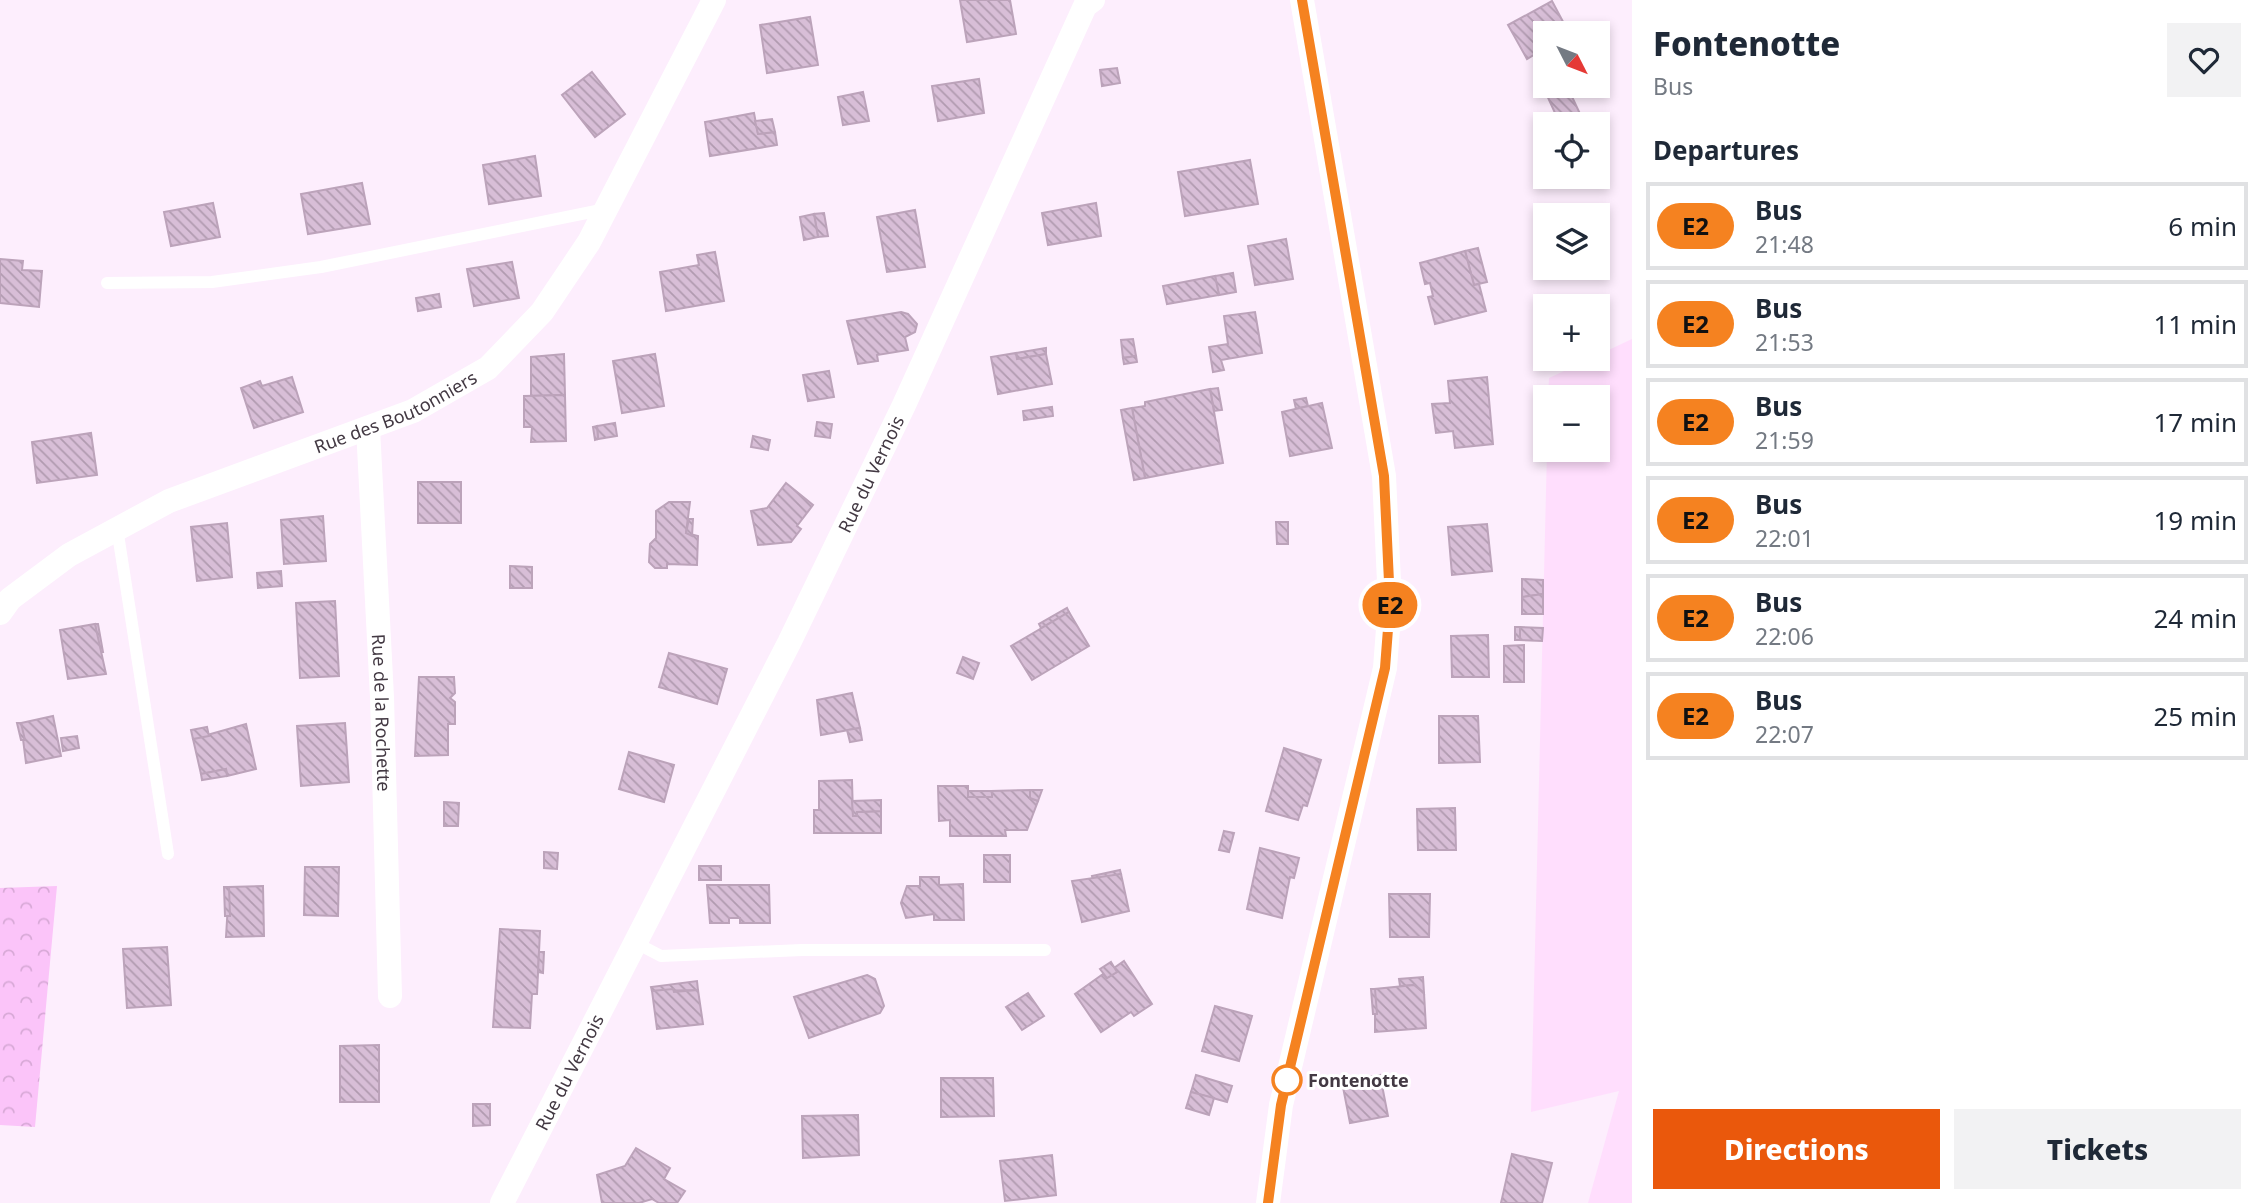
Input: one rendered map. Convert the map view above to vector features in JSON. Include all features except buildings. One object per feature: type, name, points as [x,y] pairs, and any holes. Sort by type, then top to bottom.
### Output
[{"type":"street","name":"Rue des Boutonniers","points":[[0,613],[10,599],[69,555],[169,501],[413,411],[488,368],[542,312],[589,242],[714,0]]},
{"type":"street","name":"Rue du Vernois","points":[[502,1203],[789,643],[904,405],[1085,6],[1093,0]]},
{"type":"street","points":[[1268,1203],[1281,1105],[1385,668],[1390,603],[1384,476],[1302,0]]},
{"type":"street","name":"Rue de la Rochette","points":[[368,428],[382,698],[390,996]]},
{"type":"lane","points":[[107,283],[212,282],[321,267],[606,209]]},
{"type":"lane","points":[[117,528],[168,854]]},
{"type":"lane","points":[[636,943],[661,956],[802,950],[1045,950]]},
{"type":"shaded area","points":[[1632,339],[1632,1203],[1588,1203],[1619,1091],[1531,1112],[1547,462],[1610,462],[1610,385],[1549,385],[1549,378],[1564,371],[1610,371],[1610,349]]},
{"type":"green space","points":[[57,886],[35,1127],[0,1125],[0,888]]},
{"type":"bus line","name":"E2","points":[[1268,1203],[1281,1105],[1385,668],[1390,603],[1384,476],[1302,0]]},
{"type":"place","name":"Fontenotte","points":[[1287,1080]]}]
